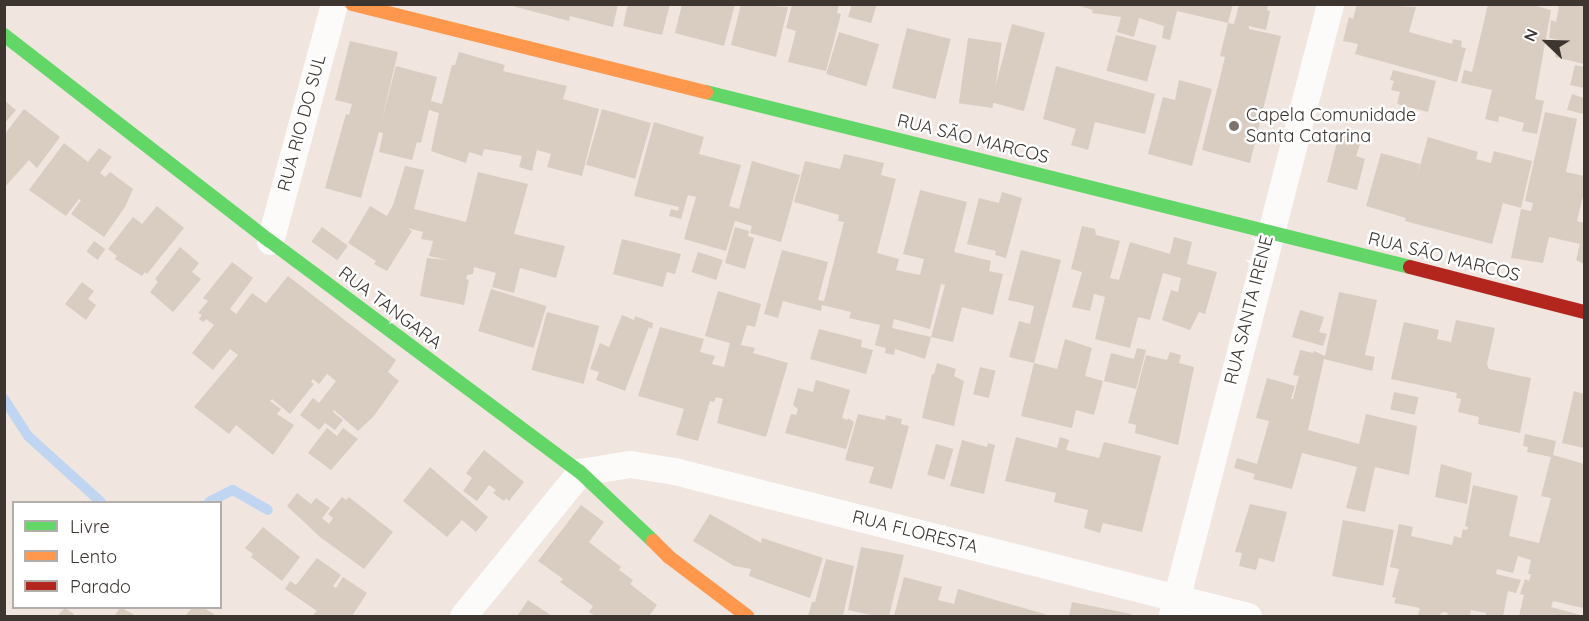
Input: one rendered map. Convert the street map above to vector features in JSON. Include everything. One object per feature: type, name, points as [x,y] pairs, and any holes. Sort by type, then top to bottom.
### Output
[{"type":"street","name":"RUA RIO DO SUL","points":[[270,241],[333,4]]},
{"type":"street","name":"RUA SÃO MARCOS","points":[[352,4],[1269,231],[1584,312]]},
{"type":"street","name":"RUA SANTA IRENE","points":[[1174,608],[1269,231],[1330,4]]},
{"type":"street","name":"RUA TANGARA","points":[[4,35],[270,241],[580,472],[669,557],[747,616]]},
{"type":"street","name":"RUA FLORESTA","points":[[580,472],[630,464],[674,471],[1174,608],[1248,616]]},
{"type":"street","points":[[464,616],[580,472]]},
{"type":"building","points":[[505,4],[618,4],[613,27],[570,16],[569,21]]},
{"type":"building","points":[[628,4],[670,4],[662,35],[623,26]]},
{"type":"building","points":[[682,4],[735,4],[724,46],[675,33]]},
{"type":"building","points":[[741,4],[788,7],[776,57],[731,45]]},
{"type":"building","points":[[839,4],[837,13],[841,14],[826,71],[788,62],[796,31],[786,28],[792,5]]},
{"type":"building","points":[[852,4],[877,4],[871,23],[848,17]]},
{"type":"building","points":[[1073,4],[1233,4],[1228,23],[1177,11],[1170,40],[1162,38],[1164,26],[1139,18],[1134,37],[1117,32],[1121,17],[1092,13],[1093,10]]},
{"type":"building","points":[[1268,4],[1267,10],[1270,11],[1266,30],[1249,26],[1249,29],[1281,36],[1250,163],[1202,150],[1225,57],[1220,56],[1228,23],[1234,24],[1239,5]]},
{"type":"building","points":[[1357,4],[1416,7],[1409,32],[1452,44],[1453,39],[1462,41],[1461,47],[1466,48],[1457,82],[1355,54],[1358,44],[1343,41],[1349,17],[1353,19]]},
{"type":"building","points":[[1488,4],[1529,4],[1551,10],[1535,99],[1544,101],[1537,134],[1522,131],[1524,123],[1499,116],[1498,122],[1485,119],[1492,90],[1461,83],[1464,70],[1472,72]]},
{"type":"building","points":[[1553,4],[1584,4],[1584,64],[1555,57],[1558,40],[1549,38],[1551,20],[1556,22],[1559,7]]},
{"type":"building","points":[[1012,24],[1045,33],[1024,111],[991,102]]},
{"type":"building","points":[[907,28],[951,39],[936,99],[892,88]]},
{"type":"building","points":[[839,32],[879,44],[866,86],[826,74]]},
{"type":"building","points":[[1116,35],[1157,46],[1147,82],[1106,71]]},
{"type":"building","points":[[968,38],[1002,43],[992,108],[959,103]]},
{"type":"building","points":[[350,41],[398,52],[381,123],[396,66],[437,77],[431,101],[442,104],[452,65],[455,65],[459,52],[505,65],[503,71],[567,86],[563,99],[599,109],[582,176],[547,167],[551,154],[537,150],[532,171],[519,167],[522,156],[502,152],[484,149],[482,156],[469,152],[466,163],[431,151],[439,113],[429,110],[421,143],[417,142],[412,160],[379,152],[383,133],[379,132],[361,198],[325,188],[346,114],[349,115],[352,104],[335,100]]},
{"type":"building","points":[[1575,65],[1584,67],[1584,88],[1570,85]]},
{"type":"building","points":[[1056,66],[1155,94],[1145,134],[1095,122],[1088,150],[1071,145],[1076,129],[1043,119]]},
{"type":"building","points":[[1393,70],[1436,81],[1428,112],[1397,104],[1400,92],[1391,90],[1394,81],[1390,80]]},
{"type":"building","points":[[1179,80],[1212,89],[1192,166],[1148,154],[1163,97],[1175,100]]},
{"type":"building","points":[[1572,94],[1584,98],[1584,114],[1567,110]]},
{"type":"building","points":[[4,100],[16,110],[4,124]]},
{"type":"building","points":[[24,109],[60,137],[37,168],[29,160],[4,188],[4,135]]},
{"type":"building","points":[[602,109],[651,123],[635,179],[586,165]]},
{"type":"building","points":[[1545,112],[1577,119],[1566,172],[1584,176],[1584,192],[1577,221],[1584,223],[1584,264],[1576,260],[1580,244],[1549,237],[1543,263],[1511,258],[1521,209],[1531,211],[1533,203],[1525,201]]},
{"type":"building","points":[[654,122],[704,137],[699,154],[741,165],[729,206],[739,209],[752,161],[800,175],[781,242],[750,233],[752,226],[735,221],[726,251],[684,239],[696,197],[688,195],[681,219],[669,216],[671,209],[678,211],[679,207],[634,196]]},
{"type":"building","points":[[1428,137],[1478,152],[1476,159],[1491,163],[1494,151],[1532,161],[1521,208],[1503,203],[1492,244],[1405,221],[1406,218],[1366,206],[1381,153],[1420,164],[1416,180]]},
{"type":"building","points":[[1338,138],[1360,144],[1356,156],[1365,159],[1357,190],[1327,182]]},
{"type":"building","points":[[64,143],[88,162],[99,148],[112,157],[100,173],[105,177],[110,172],[133,189],[125,207],[104,237],[71,214],[81,200],[79,199],[66,216],[29,190]]},
{"type":"building","points":[[844,154],[884,163],[881,175],[896,179],[877,253],[899,259],[896,270],[920,275],[924,259],[903,254],[920,190],[967,202],[954,252],[991,261],[989,271],[1003,274],[993,315],[962,307],[953,342],[931,337],[925,359],[895,349],[894,355],[885,353],[886,348],[875,345],[880,325],[849,318],[851,312],[822,305],[821,311],[783,301],[778,318],[764,314],[782,250],[828,262],[818,300],[824,301],[844,222],[838,221],[839,215],[794,202],[805,161],[840,169]],"holes":[[[941,284],[945,285],[931,337],[892,328],[894,319],[930,329]]]},
{"type":"building","points":[[405,166],[424,170],[414,209],[466,222],[478,172],[528,184],[514,234],[565,246],[556,278],[520,268],[514,293],[492,287],[496,273],[474,267],[473,274],[467,275],[466,279],[469,280],[464,305],[420,296],[427,258],[447,260],[429,256],[433,241],[421,239],[423,232],[407,228],[412,231],[387,271],[374,264],[376,261],[348,243],[370,206],[387,216],[393,205]]},
{"type":"building","points":[[1002,192],[1022,198],[1006,258],[995,255],[996,251],[967,244],[979,198],[999,203]]},
{"type":"building","points":[[157,206],[184,228],[147,274],[145,272],[142,276],[115,259],[117,256],[108,249],[133,217],[142,224]]},
{"type":"building","points":[[1082,226],[1095,229],[1096,235],[1120,241],[1110,278],[1119,280],[1130,242],[1170,254],[1174,237],[1192,242],[1187,264],[1217,272],[1205,314],[1199,312],[1190,330],[1162,320],[1171,290],[1178,292],[1181,278],[1163,273],[1150,320],[1138,317],[1130,348],[1095,339],[1105,297],[1094,294],[1090,311],[1072,307],[1082,272],[1071,269]]},
{"type":"building","points":[[322,227],[348,246],[337,260],[311,242]]},
{"type":"building","points":[[735,227],[749,231],[748,236],[754,238],[745,269],[725,263]]},
{"type":"building","points":[[622,239],[681,254],[675,274],[667,272],[663,287],[613,274]]},
{"type":"building","points":[[94,241],[105,249],[98,260],[86,252]]},
{"type":"building","points":[[180,247],[199,263],[192,272],[201,279],[173,312],[150,292],[158,282],[155,279]]},
{"type":"building","points":[[1021,250],[1061,260],[1034,363],[1009,357],[1019,321],[1030,324],[1034,306],[1008,300]]},
{"type":"building","points":[[698,252],[723,260],[716,280],[692,272]]},
{"type":"building","points":[[232,262],[253,278],[230,309],[236,314],[252,293],[266,303],[288,276],[396,360],[388,372],[399,381],[373,417],[358,431],[334,410],[333,412],[343,420],[335,430],[325,423],[319,430],[300,415],[313,398],[319,403],[336,381],[327,374],[319,384],[313,379],[311,382],[314,384],[290,414],[272,399],[270,401],[281,409],[277,414],[294,425],[273,455],[236,425],[229,434],[194,407],[238,355],[230,349],[213,370],[192,353],[214,325],[206,319],[203,322],[199,319],[202,315],[198,313],[208,301],[203,298]]},
{"type":"building","points":[[82,282],[94,291],[88,299],[96,305],[86,320],[65,304]]},
{"type":"building","points":[[491,289],[546,306],[534,348],[478,331]]},
{"type":"building","points":[[718,291],[761,304],[755,327],[747,325],[741,345],[755,348],[753,353],[788,363],[766,437],[717,423],[723,399],[716,397],[714,402],[710,401],[698,441],[676,435],[684,409],[638,396],[660,327],[704,339],[700,352],[715,356],[712,364],[724,367],[730,343],[705,336]]},
{"type":"building","points":[[1339,292],[1377,300],[1365,355],[1375,357],[1372,371],[1324,359],[1308,430],[1359,444],[1366,414],[1417,426],[1409,475],[1375,467],[1365,512],[1346,508],[1357,467],[1302,453],[1292,489],[1253,479],[1255,474],[1234,468],[1237,458],[1257,464],[1269,421],[1256,418],[1267,378],[1295,386],[1291,399],[1293,399],[1299,376],[1293,375],[1300,350],[1313,353],[1314,351],[1325,356]]},
{"type":"building","points":[[1300,310],[1324,317],[1319,332],[1327,334],[1323,346],[1292,337]]},
{"type":"building","points":[[547,312],[599,326],[584,384],[531,370]]},
{"type":"building","points":[[622,315],[634,320],[635,316],[653,323],[652,329],[649,327],[625,391],[596,380],[599,372],[590,369],[600,343],[609,347]]},
{"type":"building","points":[[1456,320],[1495,328],[1487,364],[1489,369],[1531,378],[1520,433],[1478,424],[1479,417],[1458,412],[1461,399],[1456,398],[1457,393],[1391,379],[1404,322],[1439,330],[1437,339],[1451,342]]},
{"type":"building","points":[[819,329],[862,340],[861,347],[873,350],[866,374],[810,359]]},
{"type":"building","points":[[1065,339],[1092,348],[1085,376],[1103,381],[1094,415],[1076,410],[1072,428],[1021,416],[1034,363],[1057,369]]},
{"type":"building","points":[[1137,348],[1146,350],[1136,389],[1104,381],[1111,353],[1134,359]]},
{"type":"building","points":[[1170,352],[1181,355],[1179,363],[1194,367],[1178,445],[1135,433],[1136,425],[1128,423],[1146,355],[1167,360]]},
{"type":"building","points":[[937,363],[956,369],[954,376],[964,381],[954,426],[922,418],[932,374],[934,374]]},
{"type":"building","points":[[980,367],[996,371],[989,398],[973,394]]},
{"type":"building","points":[[816,380],[850,390],[842,418],[848,420],[848,418],[854,422],[846,449],[785,433],[791,414],[796,415],[798,409],[793,405],[798,388],[813,392]]},
{"type":"building","points":[[1574,391],[1584,394],[1584,448],[1562,443]]},
{"type":"building","points":[[1394,392],[1418,397],[1415,415],[1390,410]]},
{"type":"building","points":[[858,414],[885,420],[886,415],[902,419],[901,424],[909,426],[892,489],[869,483],[874,467],[845,460]]},
{"type":"building","points":[[327,428],[337,436],[343,428],[358,439],[331,470],[308,453]]},
{"type":"building","points":[[1525,434],[1556,441],[1553,455],[1584,464],[1583,608],[1553,601],[1551,607],[1584,616],[1519,616],[1524,595],[1520,594],[1525,579],[1529,581],[1531,560],[1518,556],[1513,573],[1497,569],[1496,574],[1521,580],[1516,593],[1508,591],[1503,616],[1486,616],[1486,613],[1471,610],[1470,616],[1447,616],[1448,613],[1443,612],[1438,616],[1418,616],[1420,608],[1394,603],[1396,598],[1392,597],[1399,569],[1390,567],[1399,524],[1413,527],[1411,536],[1452,545],[1454,536],[1461,538],[1463,529],[1467,530],[1468,527],[1465,526],[1473,485],[1518,496],[1509,536],[1539,543],[1551,498],[1541,496],[1551,457],[1527,452],[1528,447],[1523,446]]},
{"type":"building","points":[[1016,437],[1057,448],[1060,437],[1069,440],[1066,450],[1099,458],[1104,442],[1161,456],[1142,532],[1103,523],[1100,533],[1084,528],[1088,510],[1054,502],[1056,493],[1005,481]]},
{"type":"building","points":[[962,440],[987,447],[988,443],[995,445],[984,494],[950,486]]},
{"type":"building","points":[[936,444],[953,449],[944,480],[927,475]]},
{"type":"building","points":[[484,450],[524,482],[509,501],[506,498],[504,501],[493,493],[496,490],[489,485],[477,501],[463,491],[472,478],[466,473]]},
{"type":"building","points":[[1441,464],[1472,473],[1467,504],[1435,497]]},
{"type":"building","points":[[430,467],[488,517],[476,532],[462,520],[447,537],[403,501]]},
{"type":"building","points":[[297,493],[311,504],[316,498],[330,508],[322,518],[329,524],[333,518],[328,514],[342,497],[346,500],[349,497],[393,532],[364,569],[320,537],[287,506]]},
{"type":"building","points":[[1250,504],[1287,512],[1274,562],[1259,558],[1256,570],[1239,566],[1242,553],[1235,552]]},
{"type":"building","points":[[581,505],[604,522],[589,542],[621,567],[619,570],[633,580],[630,584],[657,605],[649,616],[595,616],[589,612],[593,606],[560,582],[563,579],[538,561]]},
{"type":"building","points":[[710,514],[761,543],[762,538],[823,558],[810,598],[749,576],[751,569],[734,566],[693,541]]},
{"type":"building","points":[[1343,520],[1394,530],[1383,586],[1332,576]]},
{"type":"building","points":[[263,527],[300,557],[282,581],[251,557],[253,554],[245,548]]},
{"type":"building","points":[[861,547],[904,555],[889,616],[875,616],[848,610]]},
{"type":"building","points":[[317,558],[341,575],[333,586],[336,588],[343,577],[367,593],[352,616],[312,616],[317,611],[285,589],[290,581],[296,585]]},
{"type":"building","points":[[826,559],[854,566],[843,616],[808,616],[812,602],[815,602]]},
{"type":"building","points":[[904,577],[942,587],[938,600],[954,604],[958,589],[1051,616],[894,616]]},
{"type":"building","points":[[528,600],[552,616],[517,616]]},
{"type":"building","points":[[1072,602],[1131,614],[1131,616],[1069,616]]},
{"type":"building","points":[[64,609],[74,614],[72,616],[57,616]]},
{"type":"building","points":[[119,609],[124,609],[136,616],[114,616]]},
{"type":"building","points":[[191,609],[206,609],[217,616],[185,616]]},
{"type":"waterway","points":[[4,399],[28,436],[100,501]]},
{"type":"waterway","points":[[211,501],[233,490],[268,510]]},
{"type":"traffic: fast","points":[[4,35],[270,241],[580,472],[653,541]]},
{"type":"traffic: fast","points":[[706,92],[1410,267]]},
{"type":"traffic: slow","points":[[352,4],[706,92]]},
{"type":"traffic: slow","points":[[653,541],[669,557],[747,616]]},
{"type":"traffic: jam","points":[[1410,267],[1584,312]]},
{"type":"place","name":"Capela Comunidade Santa Catarina","points":[[1234,126]]}]
